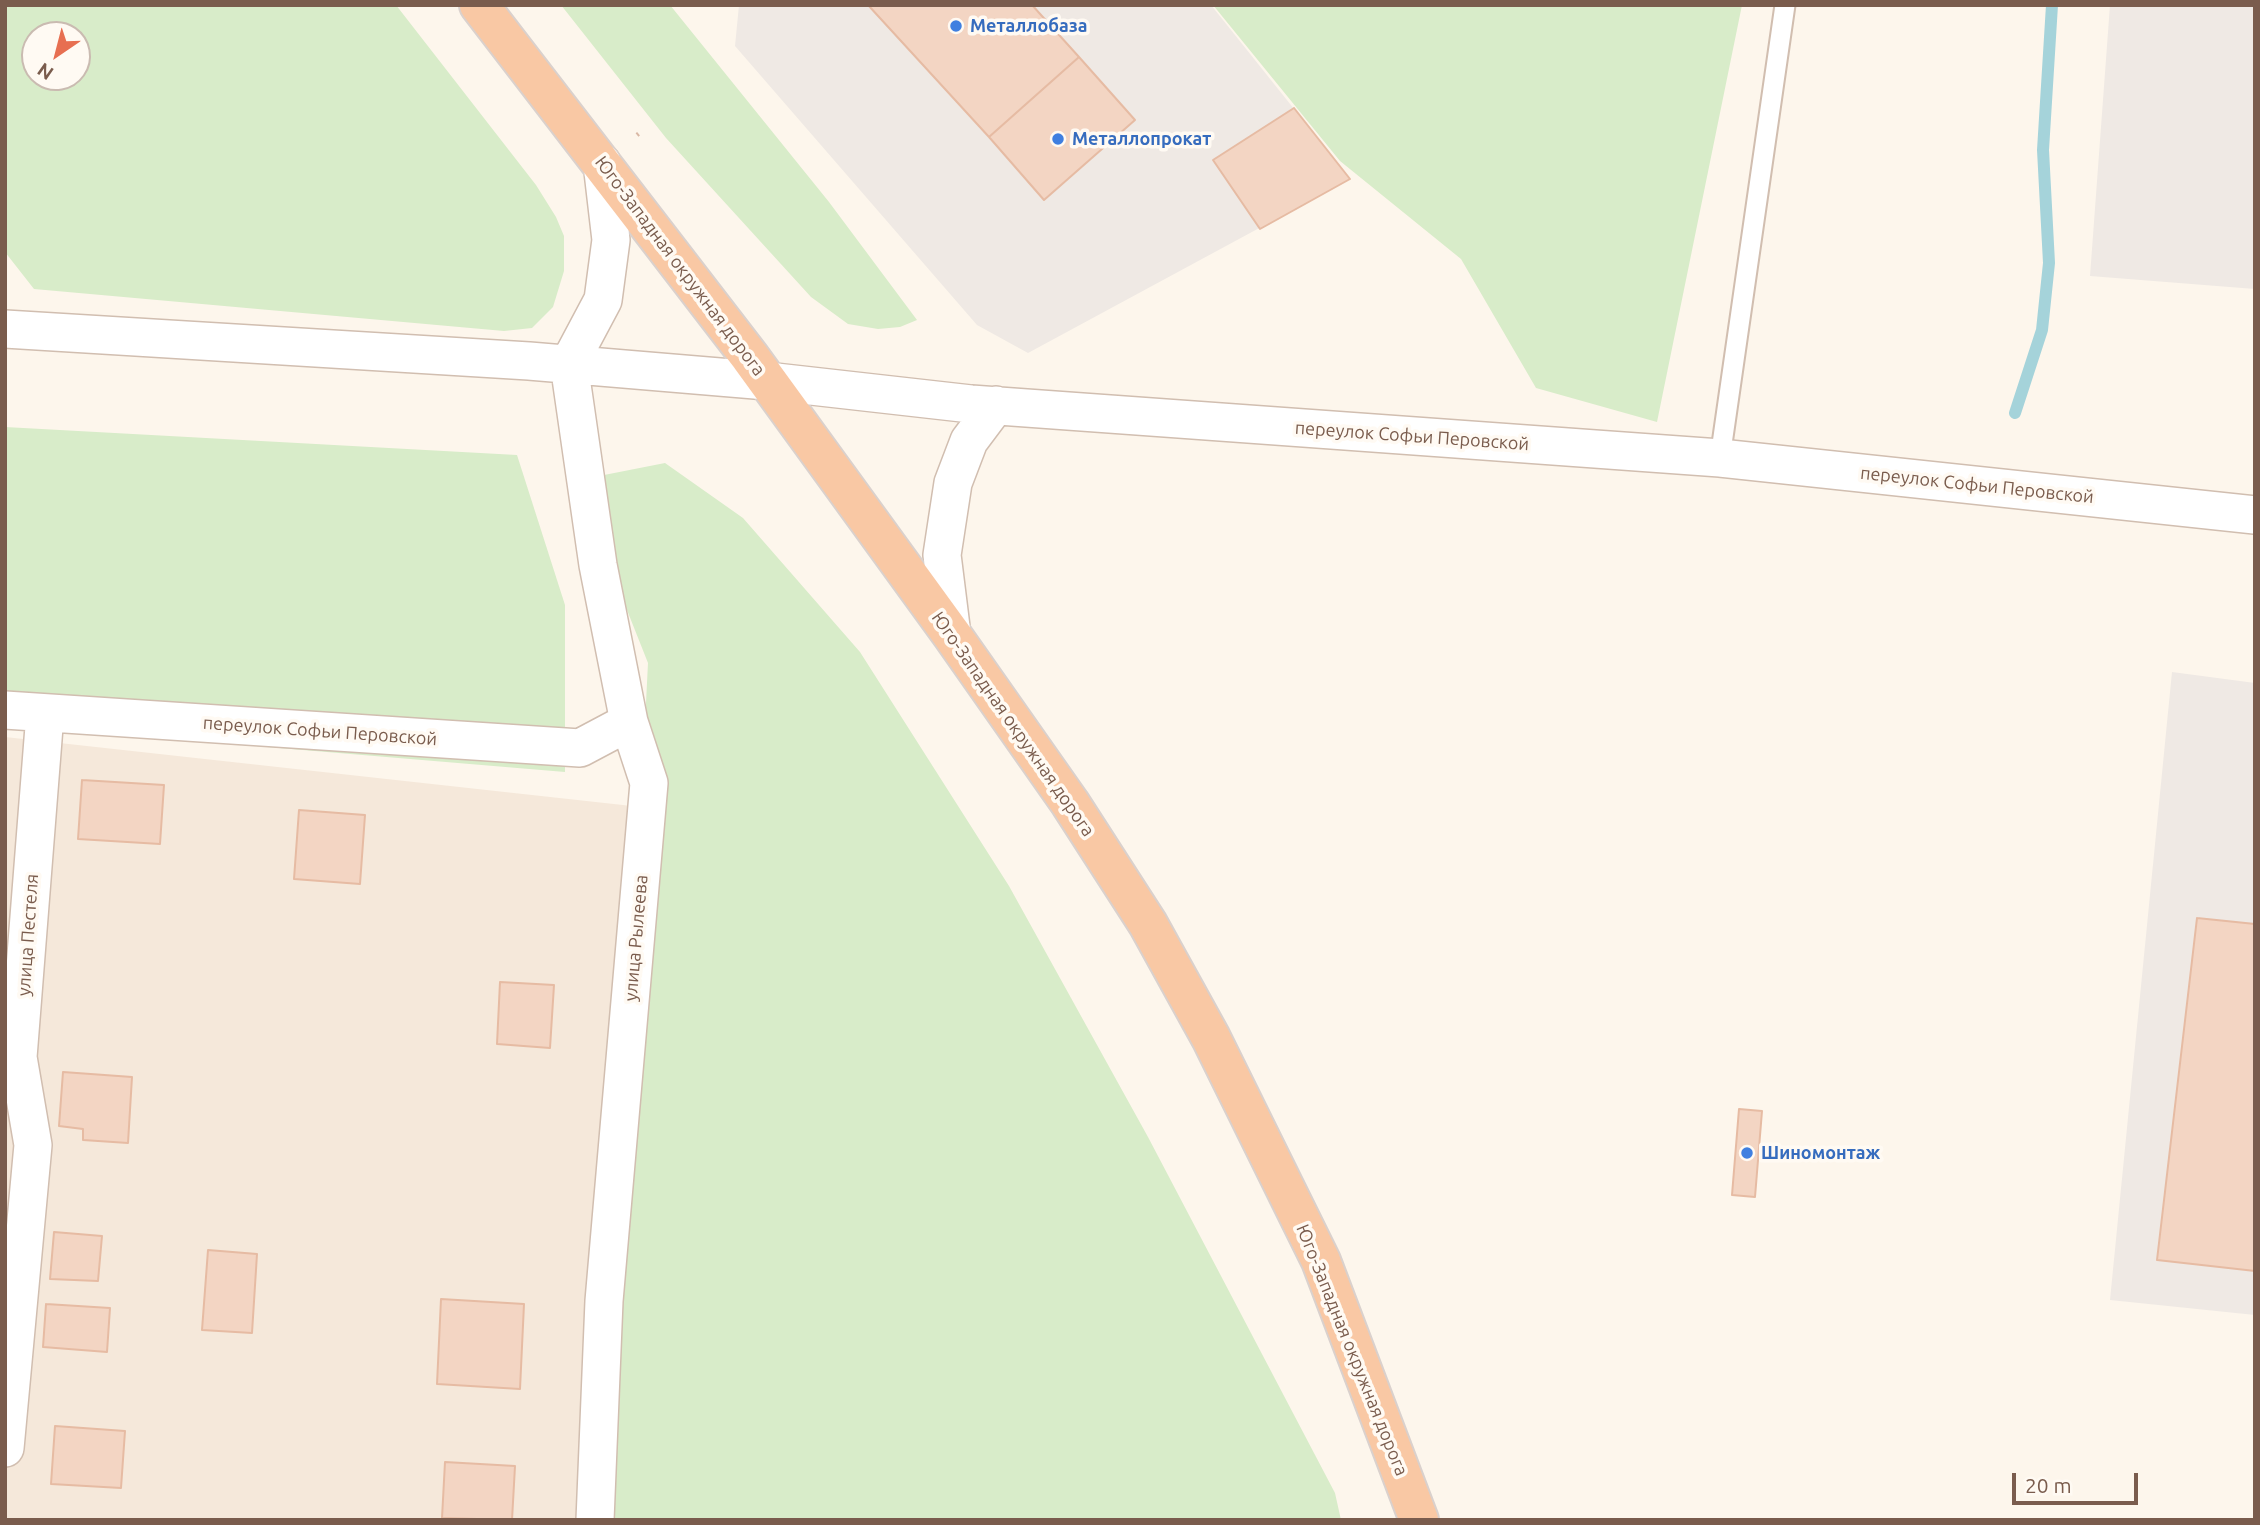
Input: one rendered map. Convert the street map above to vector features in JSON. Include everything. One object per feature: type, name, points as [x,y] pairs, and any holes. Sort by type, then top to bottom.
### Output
[{"type":"highway","name":"Юго-Западная окружная дорога","points":[[479,5],[767,381],[952,635],[1070,803],[1148,924],[1211,1038],[1321,1261],[1419,1520]]},
{"type":"street","points":[[569,364],[603,300],[611,240],[602,163]]},
{"type":"street","name":"переулок Софьи Перовской","points":[[5,329],[569,364],[996,405],[1720,458],[2255,515]]},
{"type":"street","name":"улица Рылеева","points":[[569,364],[598,565],[629,722],[649,783],[604,1301],[595,1520]]},
{"type":"street","points":[[952,635],[942,555],[953,483],[969,441],[996,405]]},
{"type":"street","name":"переулок Софьи Перовской","points":[[5,710],[580,748],[629,722]]},
{"type":"street","name":"улица Пестеля","points":[[5,1448],[33,1145],[18,1057],[45,714]]},
{"type":"lane","points":[[1720,458],[1784,5]]},
{"type":"path","points":[[637,135],[642,131]]},
{"type":"shaded area","points":[[739,5],[1211,5],[1350,179],[1028,353],[977,325],[735,46]]},
{"type":"shaded area","points":[[2110,5],[2255,5],[2255,289],[2090,276]]},
{"type":"shaded area","points":[[2172,672],[2255,683],[2255,1315],[2110,1300]]},
{"type":"shaded area","points":[[5,737],[641,807],[605,1520],[5,1520]]},
{"type":"green space","points":[[5,5],[396,5],[536,185],[556,217],[564,236],[564,271],[553,307],[532,328],[504,331],[34,289],[5,252]]},
{"type":"green space","points":[[561,5],[670,5],[829,202],[917,320],[900,327],[878,329],[848,324],[811,297],[666,138]]},
{"type":"green space","points":[[1213,5],[1742,5],[1657,422],[1536,388],[1461,259],[1340,161]]},
{"type":"green space","points":[[5,427],[517,455],[565,605],[565,772],[5,725]]},
{"type":"green space","points":[[665,463],[743,518],[860,652],[1009,886],[1148,1137],[1335,1493],[1341,1520],[605,1520],[648,663],[604,552],[599,476]]},
{"type":"building","points":[[868,5],[1032,5],[1079,57],[989,137]]},
{"type":"building","points":[[1079,57],[1135,120],[1044,200],[989,137]]},
{"type":"building","points":[[1294,108],[1350,179],[1260,229],[1213,160]]},
{"type":"building","points":[[82,780],[164,785],[160,844],[78,839]]},
{"type":"building","points":[[299,810],[365,815],[360,884],[294,879]]},
{"type":"building","points":[[2197,918],[2255,924],[2255,1271],[2157,1260]]},
{"type":"building","points":[[500,982],[554,985],[550,1048],[497,1044]]},
{"type":"building","points":[[63,1072],[132,1077],[128,1143],[83,1140],[83,1129],[59,1126]]},
{"type":"building","name":"Шиномонтаж","points":[[1739,1109],[1762,1111],[1755,1197],[1732,1195]]},
{"type":"building","points":[[54,1232],[102,1236],[98,1281],[50,1279]]},
{"type":"building","points":[[208,1250],[257,1254],[252,1333],[202,1330]]},
{"type":"building","points":[[441,1299],[524,1304],[520,1389],[437,1384]]},
{"type":"building","points":[[46,1304],[110,1308],[107,1352],[43,1347]]},
{"type":"building","points":[[55,1426],[125,1431],[121,1488],[51,1484]]},
{"type":"building","points":[[445,1462],[515,1466],[512,1520],[442,1518]]},
{"type":"waterway","points":[[2015,413],[2042,330],[2049,263],[2043,150],[2052,5]]},
{"type":"place","name":"Металлобаза","points":[[956,26]]},
{"type":"place","name":"Металлопрокат","points":[[1058,139]]},
{"type":"place","name":"Шиномонтаж","points":[[1747,1153]]}]
